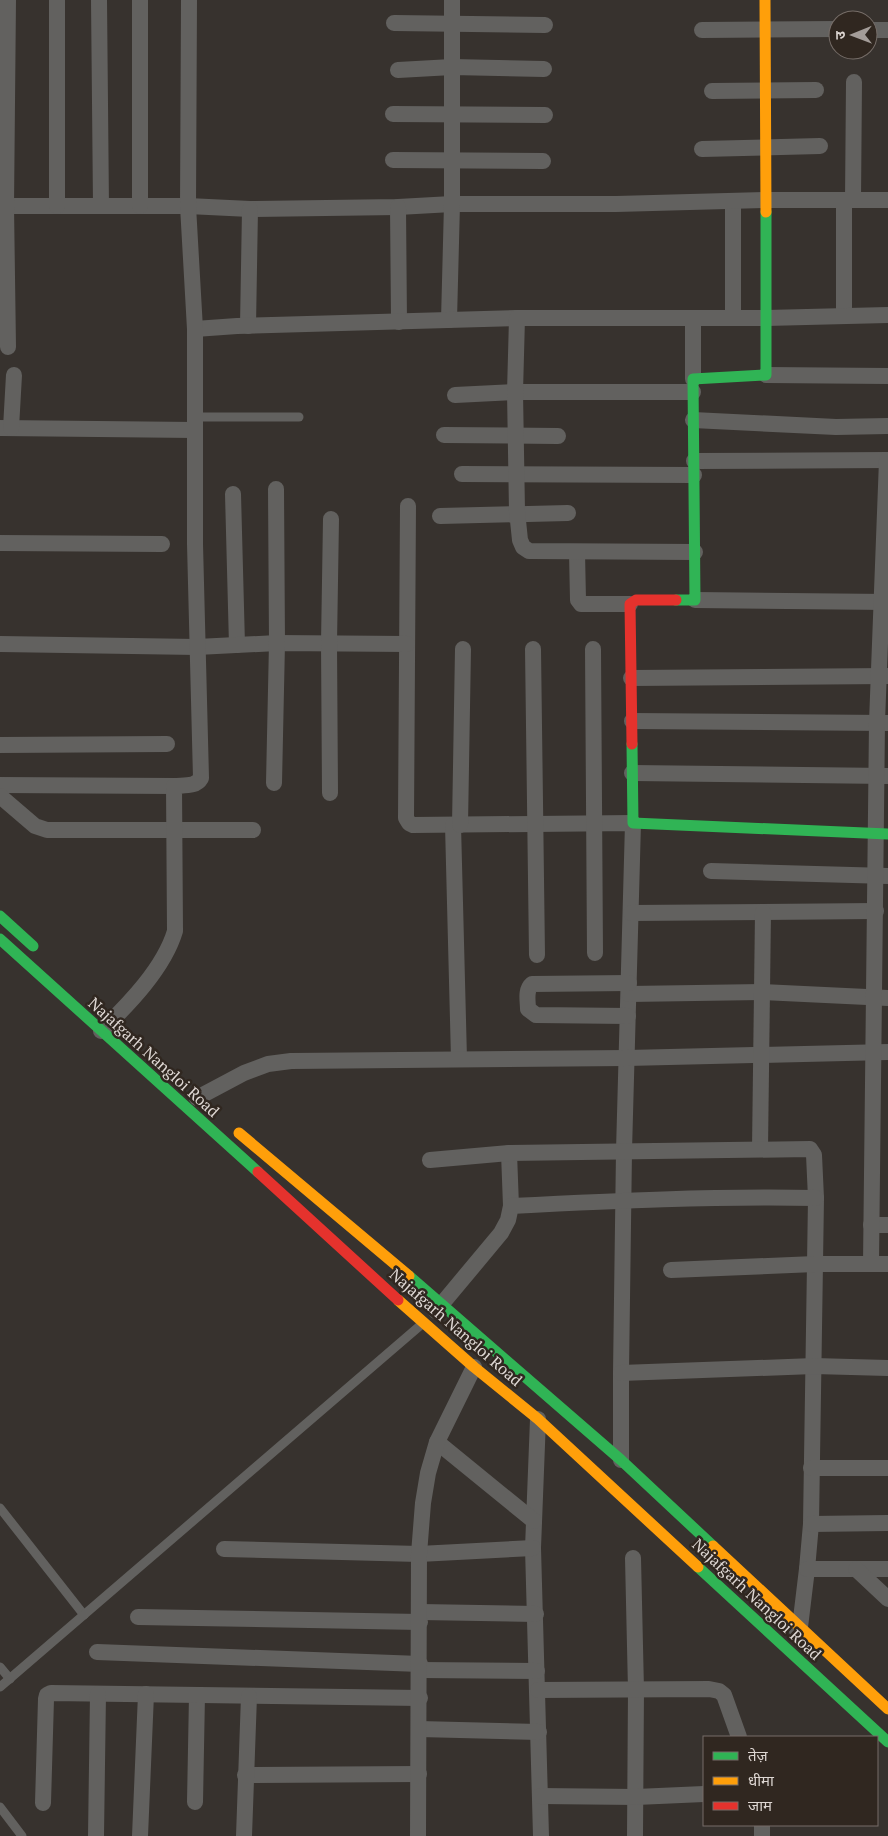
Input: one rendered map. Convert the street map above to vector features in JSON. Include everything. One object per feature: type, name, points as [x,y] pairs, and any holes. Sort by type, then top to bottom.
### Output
[{"type":"main road","points":[[765,0],[766,375],[693,386],[695,600],[636,600],[630,604],[634,823],[882,834]]},
{"type":"main road","points":[[0,916],[42,955]]},
{"type":"main road","name":"Najafgarh Nangloi Road","points":[[0,939],[110,1023],[424,1322],[538,1419],[888,1742]]},
{"type":"main road","name":"Najafgarh Nangloi Road","points":[[228,1124],[351,1226],[621,1460],[888,1709]]},
{"type":"street","points":[[8,0],[3,206],[8,347]]},
{"type":"street","points":[[57,0],[57,206]]},
{"type":"street","points":[[99,0],[101,206]]},
{"type":"street","points":[[140,0],[140,206]]},
{"type":"street","points":[[0,785],[174,786],[195,784],[201,778],[197,647],[195,329],[188,206],[189,0]]},
{"type":"street","points":[[449,320],[452,204],[452,0]]},
{"type":"street","points":[[394,23],[545,25]]},
{"type":"street","points":[[702,30],[828,29]]},
{"type":"street","points":[[398,70],[452,67],[544,69]]},
{"type":"street","points":[[844,316],[854,82]]},
{"type":"street","points":[[712,90],[816,90]]},
{"type":"street","points":[[393,114],[545,115]]},
{"type":"street","points":[[702,149],[820,146]]},
{"type":"street","points":[[393,160],[544,161]]},
{"type":"street","points":[[3,206],[188,206],[250,209],[398,207],[452,204],[616,204],[766,200],[888,200]]},
{"type":"street","points":[[733,202],[733,318]]},
{"type":"street","points":[[398,207],[399,322]]},
{"type":"street","points":[[248,326],[250,209]]},
{"type":"street","points":[[195,329],[517,318],[766,318],[888,315]]},
{"type":"street","points":[[517,318],[515,392],[517,514],[520,540],[523,547],[529,551],[695,552]]},
{"type":"street","points":[[455,395],[693,386],[693,318]]},
{"type":"street","points":[[14,375],[6,428],[195,423]]},
{"type":"street","points":[[766,375],[888,376]]},
{"type":"street","points":[[694,420],[836,427],[888,426]]},
{"type":"street","points":[[444,435],[516,434],[558,436]]},
{"type":"street","points":[[462,474],[517,475],[888,460],[883,676],[882,876],[876,911],[882,945],[880,1177],[871,1226],[871,1264]]},
{"type":"street","points":[[274,783],[278,644],[276,489]]},
{"type":"street","points":[[233,494],[237,645]]},
{"type":"street","points":[[408,506],[406,818],[409,823],[413,825],[634,823],[624,1151],[621,1460]]},
{"type":"street","points":[[440,516],[568,513]]},
{"type":"street","points":[[330,793],[329,643],[331,519]]},
{"type":"street","points":[[0,543],[162,544]]},
{"type":"street","points":[[577,552],[578,600],[581,604],[630,604]]},
{"type":"street","points":[[695,600],[885,602]]},
{"type":"street","points":[[0,644],[197,647],[329,643],[407,644]]},
{"type":"street","points":[[459,1059],[456,825],[463,649]]},
{"type":"street","points":[[533,649],[536,955]]},
{"type":"street","points":[[593,649],[595,953]]},
{"type":"street","points":[[631,678],[883,676]]},
{"type":"street","points":[[632,721],[883,723]]},
{"type":"street","points":[[0,746],[167,744]]},
{"type":"street","points":[[632,773],[883,776]]},
{"type":"street","points":[[110,1023],[166,956],[175,930],[174,786]]},
{"type":"street","points":[[0,796],[31,823],[47,830],[253,830]]},
{"type":"street","points":[[711,872],[882,876]]},
{"type":"street","points":[[631,913],[876,911]]},
{"type":"street","points":[[760,1149],[763,912]]},
{"type":"street","points":[[628,1016],[536,1015],[528,1009],[527,993],[532,984],[881,997]]},
{"type":"street","points":[[198,1099],[244,1073],[268,1064],[291,1061],[627,1058],[881,1052]]},
{"type":"street","points":[[430,1160],[509,1153],[810,1149],[814,1155],[816,1198],[812,1468],[808,1569],[800,1627],[783,1645]]},
{"type":"street","points":[[424,1322],[442,1305],[501,1233],[508,1220],[511,1206],[509,1153]]},
{"type":"street","points":[[511,1206],[624,1200],[762,1197],[816,1198]]},
{"type":"street","points":[[871,1226],[888,1225]]},
{"type":"street","points":[[671,1270],[815,1264],[888,1264]]},
{"type":"street","points":[[418,1836],[420,1554],[423,1503],[428,1473],[437,1442],[474,1366]]},
{"type":"street","points":[[621,1373],[814,1366],[888,1368]]},
{"type":"street","points":[[538,1419],[533,1548],[541,1836]]},
{"type":"street","points":[[437,1442],[534,1521]]},
{"type":"street","points":[[812,1468],[888,1468]]},
{"type":"street","points":[[810,1524],[888,1523]]},
{"type":"street","points":[[224,1549],[420,1554],[533,1548]]},
{"type":"street","points":[[633,1558],[636,1690],[636,1836]]},
{"type":"street","points":[[808,1569],[888,1569]]},
{"type":"street","points":[[856,1569],[888,1599]]},
{"type":"street","points":[[138,1617],[420,1617],[536,1614]]},
{"type":"street","points":[[97,1652],[537,1671]]},
{"type":"street","points":[[538,1690],[709,1689],[719,1691],[724,1695],[739,1736]]},
{"type":"street","points":[[43,1803],[46,1699],[51,1693],[420,1698]]},
{"type":"street","points":[[96,1836],[98,1694]]},
{"type":"street","points":[[140,1836],[146,1694]]},
{"type":"street","points":[[194,1802],[197,1695]]},
{"type":"street","points":[[244,1836],[249,1696]]},
{"type":"street","points":[[419,1729],[539,1732]]},
{"type":"street","points":[[245,1775],[419,1774]]},
{"type":"street","points":[[540,1796],[636,1797],[703,1794]]},
{"type":"lane","points":[[195,423],[299,417]]},
{"type":"lane","points":[[0,1687],[424,1322]]},
{"type":"lane","points":[[0,1508],[84,1616]]},
{"type":"lane","points":[[0,1666],[10,1679]]},
{"type":"lane","points":[[0,1807],[22,1836]]},
{"type":"traffic: fast","points":[[676,600],[695,600],[693,379],[766,375],[766,212]]},
{"type":"traffic: fast","points":[[632,744],[633,823],[888,834]]},
{"type":"traffic: fast","points":[[0,916],[33,946]]},
{"type":"traffic: fast","points":[[0,939],[258,1172]]},
{"type":"traffic: fast","points":[[409,1276],[621,1460],[713,1546]]},
{"type":"traffic: fast","points":[[698,1567],[888,1742]]},
{"type":"traffic: slow","points":[[765,0],[766,212]]},
{"type":"traffic: slow","points":[[239,1133],[409,1276]]},
{"type":"traffic: slow","points":[[398,1300],[474,1367],[538,1419],[698,1567]]},
{"type":"traffic: slow","points":[[713,1546],[888,1709]]},
{"type":"traffic: jam","points":[[632,744],[630,604],[636,600],[676,600]]},
{"type":"traffic: jam","points":[[258,1172],[398,1300]]}]
